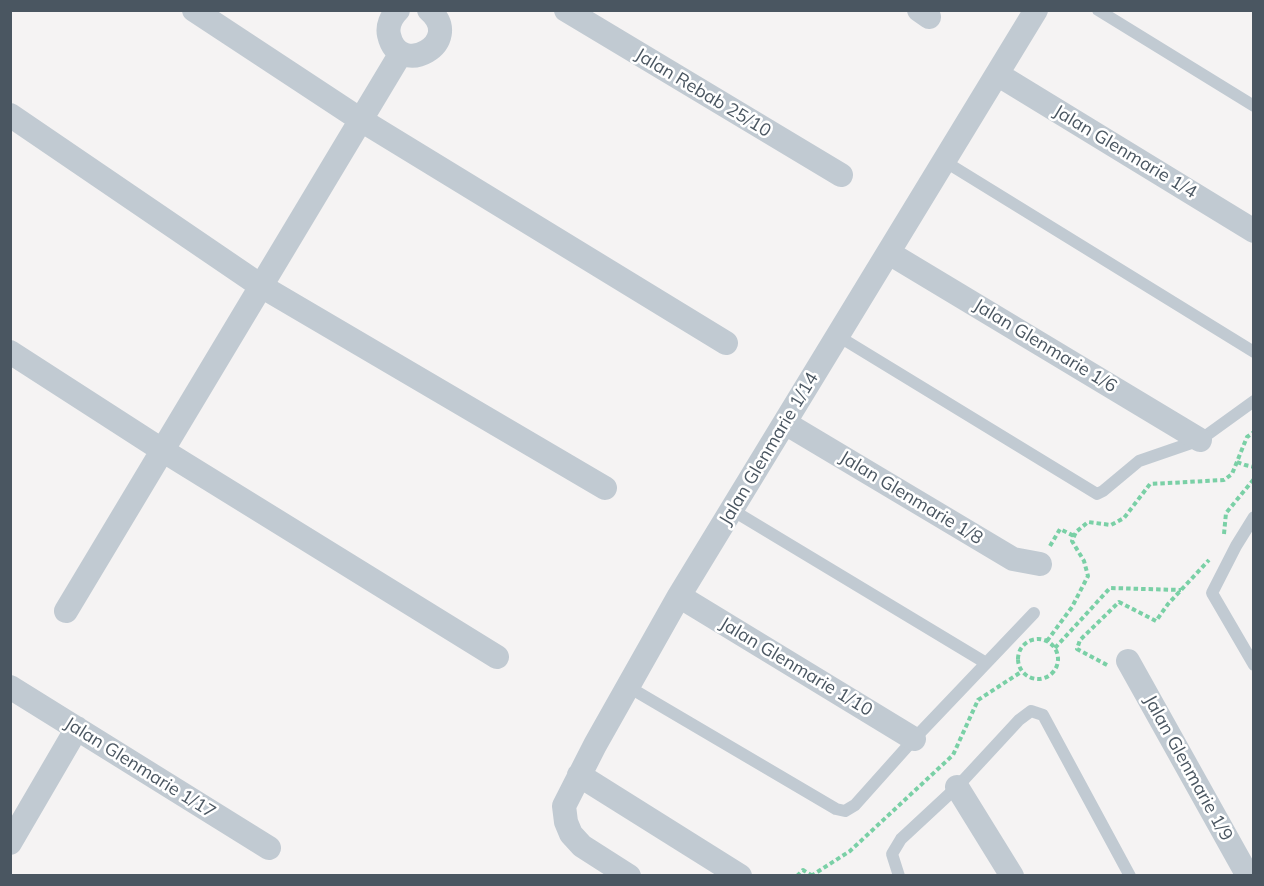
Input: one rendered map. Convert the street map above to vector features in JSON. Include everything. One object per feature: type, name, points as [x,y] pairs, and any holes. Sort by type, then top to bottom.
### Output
[{"type":"street","points":[[194,10],[361,120],[726,343]]},
{"type":"street","points":[[372,10],[382,21],[393,20],[390,39],[401,53],[410,56],[427,53],[438,40],[440,31],[438,22],[429,10]]},
{"type":"street","name":"Jalan Rebab 25/10","points":[[566,10],[841,175]]},
{"type":"street","name":"Jalan Glenmarie 1/14","points":[[629,876],[582,846],[571,834],[566,822],[564,807],[579,775],[679,596],[1036,10]]},
{"type":"street","points":[[66,611],[401,53]]},
{"type":"street","name":"Jalan Glenmarie 1/4","points":[[998,74],[1254,231]]},
{"type":"street","points":[[10,115],[261,286],[605,488]]},
{"type":"street","name":"Jalan Glenmarie 1/6","points":[[889,253],[1200,440]]},
{"type":"street","points":[[10,352],[162,450],[497,657]]},
{"type":"street","name":"Jalan Glenmarie 1/8","points":[[785,423],[1013,559],[1040,564]]},
{"type":"street","name":"Jalan Glenmarie 1/10","points":[[679,596],[914,739]]},
{"type":"street","name":"Jalan Glenmarie 1/9","points":[[1128,661],[1248,876]]},
{"type":"street","name":"Jalan Glenmarie 1/17","points":[[10,687],[269,848]]},
{"type":"street","points":[[10,843],[77,729]]},
{"type":"street","points":[[579,775],[740,876]]},
{"type":"street","points":[[957,787],[1012,876]]},
{"type":"lane","points":[[1098,10],[1254,106]]},
{"type":"lane","points":[[945,161],[1254,352]]},
{"type":"lane","points":[[838,336],[1097,494],[1103,492],[1139,461],[1200,440],[1254,401]]},
{"type":"lane","points":[[732,510],[986,663]]},
{"type":"lane","points":[[1254,517],[1212,593],[1254,664]]},
{"type":"lane","points":[[627,687],[836,809],[845,811],[855,805],[914,739],[1034,613]]},
{"type":"lane","points":[[899,876],[892,854],[901,839],[957,787],[1019,720],[1031,711],[1042,715],[1130,876]]},
{"type":"path","points":[[1047,641],[1072,607],[1088,576],[1084,561],[1072,541],[1076,532],[1088,522],[1111,525],[1124,518],[1149,484],[1224,480],[1232,474],[1247,437],[1254,432]]},
{"type":"path","points":[[1237,462],[1254,466]]},
{"type":"path","points":[[1224,534],[1226,513],[1254,479]]},
{"type":"path","points":[[1040,564],[1060,529],[1074,536]]},
{"type":"path","points":[[1128,661],[1113,671],[1107,664],[1077,649],[1080,640],[1119,602],[1156,621],[1168,604],[1216,553]]},
{"type":"path","points":[[1055,648],[1110,588],[1182,590]]},
{"type":"path","points":[[1034,639],[1047,641],[1055,648],[1059,658],[1056,669],[1048,677],[1038,680],[1029,679],[1021,672],[1017,656],[1023,645],[1034,639]]},
{"type":"path","points":[[797,876],[803,870],[811,875],[850,851],[954,755],[978,700],[1021,672]]}]
